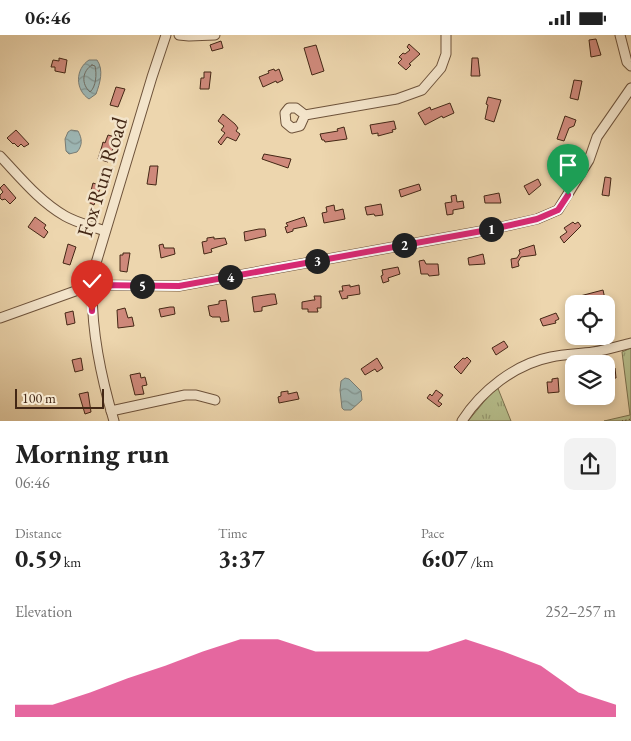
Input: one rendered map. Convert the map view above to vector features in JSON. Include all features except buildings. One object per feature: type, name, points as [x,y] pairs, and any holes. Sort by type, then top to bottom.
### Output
[{"type":"street","name":"Fox Run Road","points":[[114,421],[105,389],[94,327],[91,303],[93,273],[166,35]]},
{"type":"street","points":[[179,35],[215,35]]},
{"type":"street","points":[[305,115],[397,99],[422,90],[441,68],[446,54],[446,35]]},
{"type":"street","points":[[620,35],[627,62],[631,67]]},
{"type":"street","points":[[0,318],[92,285],[179,286],[493,229],[537,219],[558,210],[589,160],[597,137],[631,88]]},
{"type":"street","points":[[0,156],[50,206],[67,217],[105,231]]},
{"type":"street","points":[[462,421],[480,397],[498,382],[533,362],[550,357],[594,352],[631,343]]},
{"type":"street","points":[[111,411],[185,395],[196,395],[215,400]]},
{"type":"path","points":[[621,421],[631,419]]},
{"type":"green space","points":[[631,348],[631,421],[604,421],[630,415],[622,352]]},
{"type":"green space","points":[[497,386],[511,421],[468,421]]},
{"type":"water","points":[[89,60],[97,60],[101,72],[96,94],[89,99],[81,90],[78,79],[81,69]]},
{"type":"water","points":[[71,130],[78,131],[81,141],[77,152],[69,154],[66,151],[65,139]]},
{"type":"water","points":[[345,378],[349,379],[361,391],[362,400],[351,410],[344,410],[342,408],[340,390],[341,381]]},
{"type":"route","points":[[92,311],[92,285],[179,286],[493,229],[537,219],[558,210],[568,195]]}]
